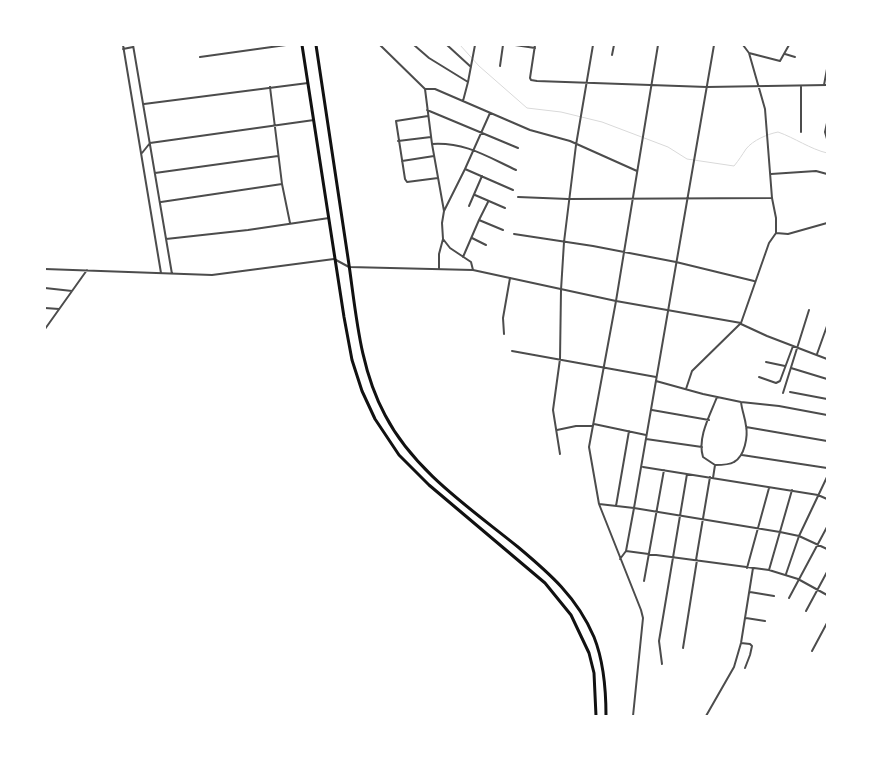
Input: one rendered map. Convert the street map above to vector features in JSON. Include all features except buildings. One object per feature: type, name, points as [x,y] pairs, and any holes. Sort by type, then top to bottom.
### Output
[{"type":"highway","points":[[302,45],[352,360],[375,419],[399,455],[423,479],[545,583],[572,615],[589,654],[594,673],[596,716]]},
{"type":"highway","points":[[316,45],[364,362],[372,387],[384,414],[400,440],[419,462],[452,493],[552,576],[579,608],[594,636],[599,652],[604,673],[606,716]]},
{"type":"street","points":[[123,45],[161,273]]},
{"type":"street","points":[[200,57],[286,45]]},
{"type":"street","points":[[380,45],[425,89],[432,144],[444,210]]},
{"type":"street","points":[[414,45],[428,58],[468,82]]},
{"type":"street","points":[[448,45],[471,67]]},
{"type":"street","points":[[463,101],[475,45]]},
{"type":"street","points":[[500,66],[503,45]]},
{"type":"street","points":[[515,45],[535,46],[530,75],[531,80],[587,84],[707,87],[801,86],[825,85],[827,69]]},
{"type":"street","points":[[560,454],[553,410],[560,359],[564,242],[568,199],[593,45]]},
{"type":"street","points":[[612,55],[614,45]]},
{"type":"street","points":[[633,716],[643,618],[599,504],[589,447],[616,301],[658,45]]},
{"type":"street","points":[[620,558],[626,551],[642,467],[714,45]]},
{"type":"street","points":[[686,389],[692,371],[741,324],[769,243],[776,233],[768,142],[760,87],[748,51],[743,45]]},
{"type":"street","points":[[748,51],[777,61],[782,58],[789,45]]},
{"type":"street","points":[[124,49],[133,46],[172,274]]},
{"type":"street","points":[[785,54],[795,57]]},
{"type":"street","points":[[143,104],[308,82]]},
{"type":"street","points":[[801,86],[801,132]]},
{"type":"street","points":[[270,87],[282,184],[290,224]]},
{"type":"street","points":[[425,89],[435,89],[530,130],[561,138],[637,171]]},
{"type":"street","points":[[427,110],[518,148]]},
{"type":"street","points":[[439,269],[444,210],[490,113]]},
{"type":"street","points":[[428,116],[396,121],[398,141],[407,182],[438,178]]},
{"type":"street","points":[[141,153],[150,143],[314,120]]},
{"type":"street","points":[[827,123],[827,139]]},
{"type":"street","points":[[398,141],[431,137]]},
{"type":"street","points":[[432,144],[448,143],[473,150],[516,170]]},
{"type":"street","points":[[155,173],[278,156]]},
{"type":"street","points":[[402,161],[434,156]]},
{"type":"street","points":[[465,169],[513,190]]},
{"type":"street","points":[[771,174],[816,171],[827,174]]},
{"type":"street","points":[[469,206],[482,176]]},
{"type":"street","points":[[160,202],[282,184]]},
{"type":"street","points":[[475,195],[505,208]]},
{"type":"street","points":[[518,197],[568,199],[772,198]]},
{"type":"street","points":[[463,257],[488,201]]},
{"type":"street","points":[[166,238],[248,230],[329,218]]},
{"type":"street","points":[[479,220],[503,230]]},
{"type":"street","points":[[776,233],[788,234],[827,223]]},
{"type":"street","points":[[514,234],[676,262],[755,282]]},
{"type":"street","points":[[472,238],[486,244]]},
{"type":"street","points":[[443,239],[450,248],[471,262],[473,270]]},
{"type":"street","points":[[45,268],[212,275],[335,259],[349,268],[473,270],[561,290],[741,324],[827,359]]},
{"type":"street","points":[[46,327],[87,270]]},
{"type":"street","points":[[504,334],[503,318],[510,278]]},
{"type":"street","points":[[45,288],[72,291]]},
{"type":"street","points":[[45,308],[59,309]]},
{"type":"street","points":[[783,393],[809,310]]},
{"type":"street","points":[[817,355],[827,326]]},
{"type":"street","points":[[759,378],[777,384],[793,346]]},
{"type":"street","points":[[512,351],[656,377]]},
{"type":"street","points":[[766,362],[785,366]]},
{"type":"street","points":[[791,368],[827,379]]},
{"type":"street","points":[[656,381],[717,398],[779,406],[827,415]]},
{"type":"street","points":[[790,392],[827,399]]},
{"type":"street","points":[[717,398],[705,430],[702,447],[703,457],[715,465],[734,462],[742,455],[746,427],[741,402]]},
{"type":"street","points":[[651,410],[709,420]]},
{"type":"street","points":[[557,430],[593,425],[629,430],[646,435]]},
{"type":"street","points":[[746,427],[827,441]]},
{"type":"street","points":[[616,506],[629,430]]},
{"type":"street","points":[[646,438],[702,447]]},
{"type":"street","points":[[742,455],[827,468]]},
{"type":"street","points":[[683,648],[702,519],[715,465]]},
{"type":"street","points":[[642,467],[792,490],[818,495],[827,499]]},
{"type":"street","points":[[644,581],[664,470]]},
{"type":"street","points":[[662,664],[659,641],[687,474]]},
{"type":"street","points":[[786,574],[799,536],[827,477]]},
{"type":"street","points":[[747,568],[769,487]]},
{"type":"street","points":[[769,570],[792,490]]},
{"type":"street","points":[[599,504],[680,515],[780,532],[799,536],[827,549]]},
{"type":"street","points":[[789,598],[827,527]]},
{"type":"street","points":[[626,551],[769,570],[798,579],[827,595]]},
{"type":"street","points":[[706,716],[734,667],[746,618],[753,568]]},
{"type":"street","points":[[806,611],[827,572]]},
{"type":"street","points":[[750,592],[774,596]]},
{"type":"street","points":[[746,618],[764,622]]},
{"type":"street","points":[[812,651],[827,623]]},
{"type":"street","points":[[741,643],[752,646],[745,668]]},
{"type":"waterway","points":[[460,45],[479,66],[527,108],[561,112],[602,122],[668,147],[687,159],[734,166],[746,149],[753,143],[765,136],[778,132],[827,153]]}]
